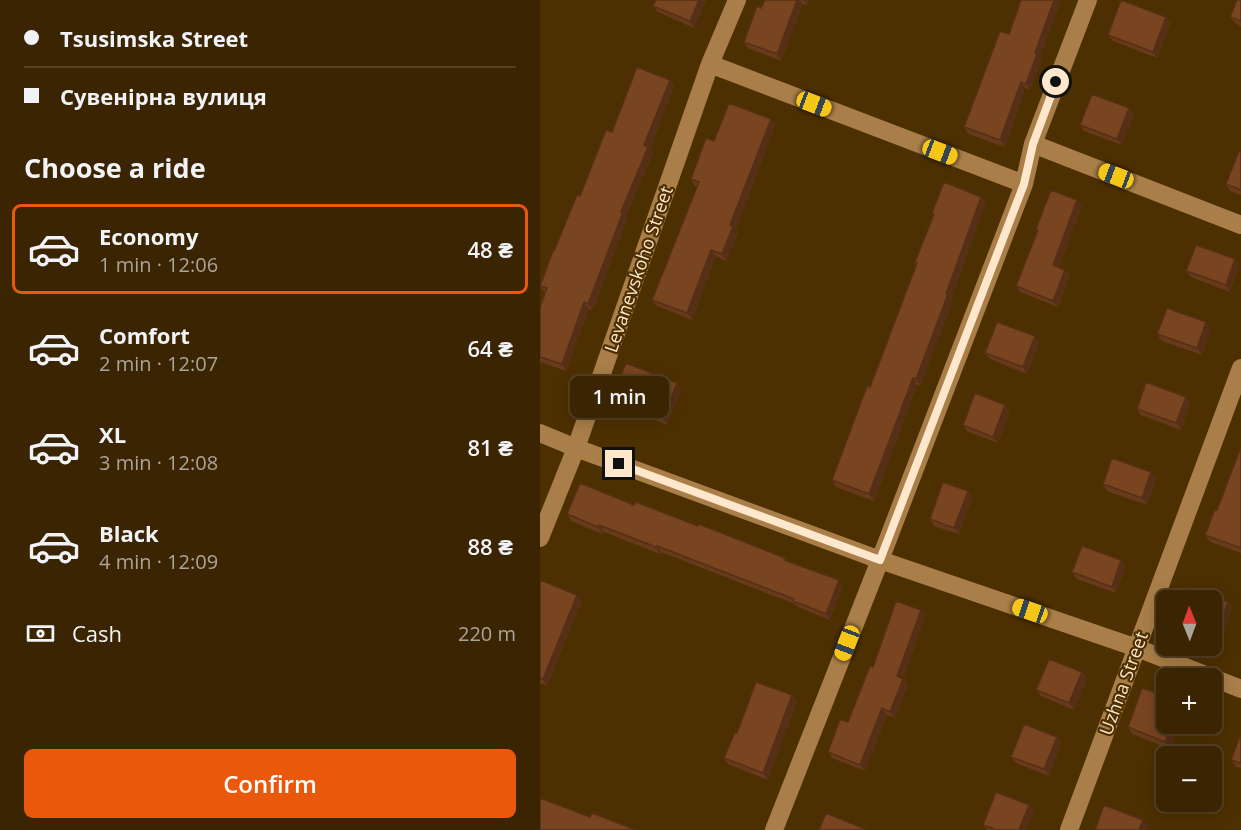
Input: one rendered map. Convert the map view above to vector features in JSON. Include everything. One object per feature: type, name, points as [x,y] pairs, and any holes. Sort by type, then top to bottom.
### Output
[{"type":"street","name":"Levanevskoho Street","points":[[540,538],[576,448],[710,64],[737,0]]},
{"type":"street","points":[[774,830],[1024,184],[1033,144],[1088,0]]},
{"type":"street","points":[[710,64],[1024,184]]},
{"type":"street","points":[[1033,144],[1241,225]]},
{"type":"street","name":"Uzhna Street","points":[[1069,830],[1241,368]]},
{"type":"street","points":[[540,433],[880,560],[1137,648],[1241,689]]},
{"type":"building","points":[[656,0],[699,0],[690,21],[653,6]]},
{"type":"building","points":[[765,0],[797,0],[777,54],[744,42],[757,6],[761,8]]},
{"type":"building","points":[[1021,0],[1054,0],[1026,84],[1021,82],[1000,140],[964,127],[1000,31],[1009,34]]},
{"type":"building","points":[[1121,0],[1166,17],[1153,52],[1108,35]]},
{"type":"building","points":[[1237,0],[1241,0],[1241,21],[1230,17]]},
{"type":"building","points":[[637,67],[670,80],[644,145],[648,147],[621,212],[623,212],[588,304],[584,302],[562,364],[540,357],[540,307],[547,288],[540,286],[606,130],[612,132]]},
{"type":"building","points":[[1092,94],[1129,108],[1117,139],[1080,125]]},
{"type":"building","points":[[729,103],[771,119],[730,225],[733,226],[722,254],[711,250],[687,313],[652,300],[699,182],[691,179],[706,138],[714,141]]},
{"type":"building","points":[[1239,151],[1241,152],[1241,190],[1226,184]]},
{"type":"building","points":[[944,182],[981,197],[916,379],[913,378],[869,494],[832,480],[917,263],[915,262]]},
{"type":"building","points":[[1051,190],[1077,200],[1053,265],[1065,270],[1053,301],[1016,286]]},
{"type":"building","points":[[1196,245],[1235,259],[1226,285],[1186,271]]},
{"type":"building","points":[[1167,308],[1206,322],[1197,348],[1157,334]]},
{"type":"building","points":[[997,322],[1035,336],[1023,367],[985,353]]},
{"type":"building","points":[[626,363],[677,383],[663,418],[612,398]]},
{"type":"building","points":[[1146,382],[1186,397],[1176,423],[1137,409]]},
{"type":"building","points":[[975,393],[1005,405],[993,437],[963,425]]},
{"type":"building","points":[[1241,447],[1241,548],[1205,535]]},
{"type":"building","points":[[1112,458],[1151,472],[1142,498],[1103,484]]},
{"type":"building","points":[[943,482],[968,491],[954,528],[930,519]]},
{"type":"building","points":[[580,483],[634,505],[636,502],[698,526],[699,524],[785,558],[784,560],[839,580],[826,614],[793,601],[794,599],[657,546],[599,525],[598,527],[567,514]]},
{"type":"building","points":[[1082,546],[1121,560],[1112,587],[1072,572]]},
{"type":"building","points":[[540,580],[577,595],[543,679],[540,678]]},
{"type":"building","points":[[1222,600],[1228,602],[1222,619]]},
{"type":"building","points":[[896,601],[921,610],[897,676],[903,679],[890,712],[882,708],[860,765],[828,752],[840,719],[848,722],[870,666],[873,667]]},
{"type":"building","points":[[1049,659],[1082,672],[1069,703],[1036,690]]},
{"type":"building","points":[[756,682],[792,695],[763,773],[724,758],[735,732],[737,733]]},
{"type":"building","points":[[1142,688],[1156,693],[1156,734],[1168,734],[1165,742],[1128,727]]},
{"type":"building","points":[[1024,724],[1057,737],[1044,769],[1011,757]]},
{"type":"building","points":[[1241,734],[1241,763],[1231,760]]},
{"type":"building","points":[[996,792],[1029,805],[1019,830],[997,830],[983,825]]},
{"type":"building","points":[[540,798],[590,817],[592,813],[636,830],[540,830]]},
{"type":"building","points":[[1104,805],[1143,820],[1139,830],[1095,830]]},
{"type":"building","points":[[826,813],[865,829],[819,830]]},
{"type":"route","points":[[619,464],[880,560],[1024,184],[1033,144],[1056,82]]}]
